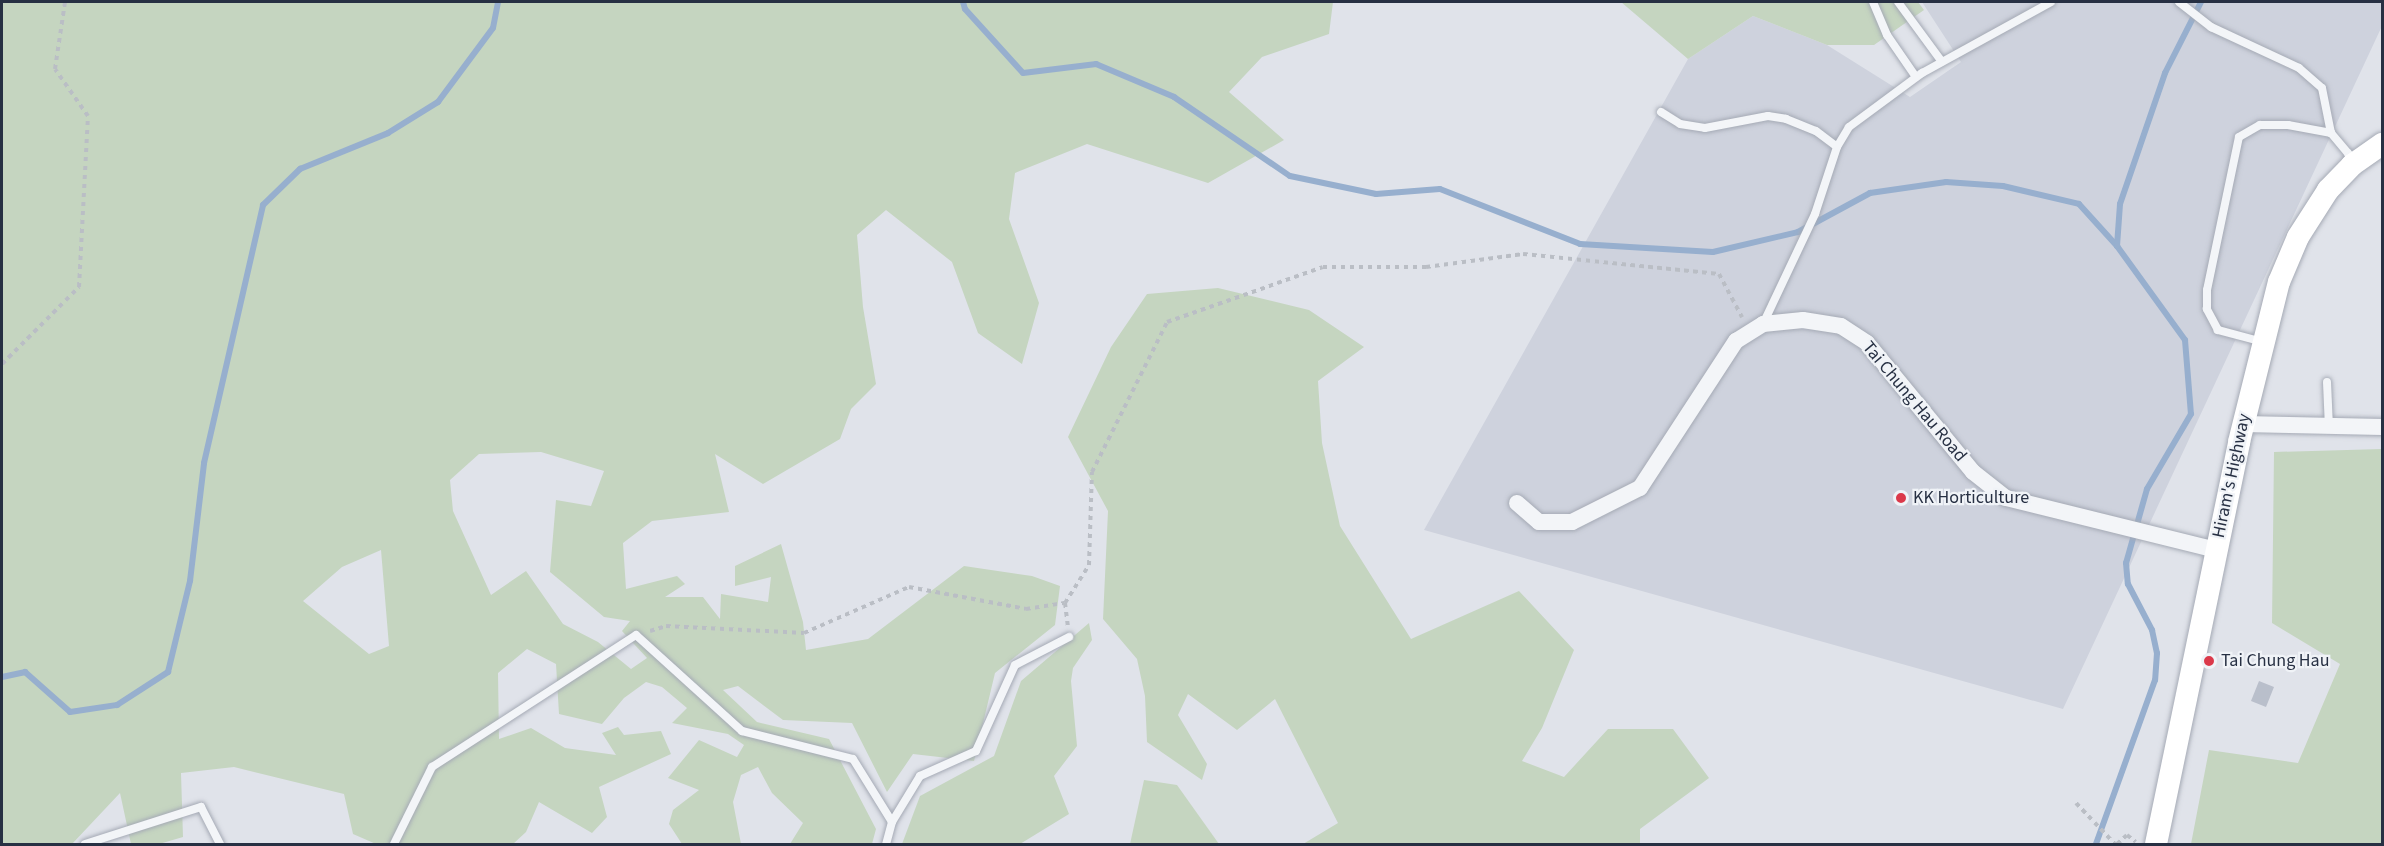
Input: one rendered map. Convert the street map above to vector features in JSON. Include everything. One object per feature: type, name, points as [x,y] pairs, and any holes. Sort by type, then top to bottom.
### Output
[{"type":"main road","name":"Hiram's Highway","points":[[2156,844],[2243,424],[2279,282],[2298,237],[2323,197],[2352,165],[2382,144]]},
{"type":"street","name":"Tai Chung Hau Road","points":[[1756,327],[1803,320],[1841,326],[1867,343],[1987,486],[2020,503],[2158,538],[2216,550]]},
{"type":"street","points":[[1517,503],[1539,522],[1572,522],[1640,488],[1709,379],[1736,341],[1756,327]]},
{"type":"street","points":[[2243,424],[2382,428]]},
{"type":"lane","points":[[1873,2],[1887,36],[1916,77]]},
{"type":"lane","points":[[1898,2],[1942,62]]},
{"type":"lane","points":[[1756,327],[1815,214],[1837,147],[1849,127],[1865,111],[1916,77],[2051,2]]},
{"type":"lane","points":[[2179,2],[2211,27],[2299,68],[2322,88],[2331,133],[2348,153],[2352,165]]},
{"type":"lane","points":[[1661,112],[1680,124],[1705,128],[1768,116],[1786,119],[1816,131],[1837,147]]},
{"type":"lane","points":[[2264,342],[2218,330],[2207,309],[2207,290],[2240,137],[2260,125],[2288,125],[2331,133]]},
{"type":"lane","points":[[2327,382],[2330,428]]},
{"type":"lane","points":[[394,844],[432,767],[636,635],[742,731],[853,759],[892,822]]},
{"type":"lane","points":[[886,844],[892,822],[920,776],[976,751],[1015,665],[1070,637]]},
{"type":"lane","points":[[85,844],[201,807],[220,844]]},
{"type":"path","points":[[2,364],[79,287],[88,116],[56,69],[65,2]]},
{"type":"path","points":[[1070,637],[1065,603],[1089,565],[1092,472],[1167,322],[1323,267],[1426,267],[1523,254],[1719,274],[1756,327]]},
{"type":"path","points":[[636,635],[666,626],[804,633],[909,587],[1026,609],[1065,603]]},
{"type":"path","points":[[2076,803],[2116,844],[2127,834],[2138,844]]},
{"type":"shaded area","points":[[1922,2],[2382,2],[2382,26],[2063,709],[1424,530],[1688,59],[1753,16],[1827,45],[1910,97],[1961,62]]},
{"type":"green space","points":[[2,2],[1333,2],[1329,34],[1262,57],[1229,92],[1284,140],[1208,183],[1087,144],[1015,173],[1009,219],[1039,303],[1022,364],[978,333],[952,262],[886,210],[857,235],[863,307],[876,384],[851,409],[840,439],[763,484],[715,454],[729,512],[652,521],[623,543],[626,589],[677,576],[685,584],[665,597],[703,597],[720,619],[721,594],[768,602],[771,577],[735,586],[735,566],[781,544],[803,622],[806,650],[868,639],[964,566],[1032,576],[1060,586],[1055,625],[995,673],[974,761],[913,754],[887,792],[852,723],[783,720],[738,686],[723,690],[757,722],[829,739],[876,829],[872,844],[790,844],[803,823],[772,793],[758,767],[741,775],[733,802],[741,844],[682,844],[669,824],[673,810],[699,790],[668,778],[699,740],[737,757],[744,745],[728,734],[672,723],[687,708],[662,687],[646,682],[624,698],[602,724],[559,714],[556,664],[527,649],[498,673],[499,739],[531,728],[565,748],[616,755],[602,733],[618,727],[624,735],[661,731],[671,754],[599,787],[607,817],[592,833],[539,802],[526,832],[513,844],[376,844],[353,834],[344,794],[234,767],[181,773],[183,837],[159,844],[131,844],[120,793],[72,844],[2,844]],"holes":[[[541,452],[604,471],[591,506],[556,500],[550,572],[604,617],[630,621],[622,631],[647,658],[631,669],[598,642],[563,624],[526,571],[491,595],[453,511],[450,480],[479,454]],[[381,550],[389,646],[369,654],[303,601],[342,567]]]},
{"type":"green space","points":[[1621,2],[1918,2],[1924,10],[1874,45],[1827,45],[1753,16],[1688,59]]},
{"type":"green space","points":[[1218,288],[1309,310],[1364,347],[1318,381],[1322,443],[1340,526],[1411,639],[1519,591],[1574,650],[1542,728],[1522,761],[1564,777],[1608,729],[1673,729],[1709,778],[1640,829],[1640,844],[1303,844],[1338,823],[1275,699],[1237,730],[1188,694],[1178,715],[1207,764],[1202,780],[1147,742],[1145,696],[1137,659],[1103,619],[1108,511],[1068,437],[1111,347],[1147,294]]},
{"type":"green space","points":[[2382,449],[2382,844],[2191,844],[2209,750],[2298,763],[2340,664],[2272,623],[2274,452]]},
{"type":"green space","points":[[1089,623],[1092,640],[1073,668],[1071,681],[1077,746],[1054,776],[1069,814],[1020,844],[902,844],[920,796],[994,756],[1021,681]]},
{"type":"green space","points":[[1144,780],[1177,785],[1219,844],[1130,844]]},
{"type":"building","points":[[2259,681],[2274,687],[2266,707],[2251,701]]},
{"type":"waterway","points":[[2,677],[25,672],[70,712],[117,705],[168,672],[190,581],[204,463],[263,205],[300,169],[388,133],[438,102],[493,28],[498,2]]},
{"type":"waterway","points":[[963,2],[965,9],[1023,73],[1096,64],[1174,97],[1290,176],[1376,194],[1440,189],[1580,244],[1713,252],[1798,232],[1870,193],[1946,182],[2003,186],[2079,204],[2117,246],[2185,340],[2191,414],[2147,489],[2126,563],[2128,584],[2152,630],[2157,653],[2155,680],[2096,844]]},
{"type":"waterway","points":[[2117,246],[2120,204],[2165,73],[2201,2]]},
{"type":"place","name":"KK Horticulture","points":[[1901,498]]},
{"type":"place","name":"Tai Chung Hau","points":[[2209,661]]}]
